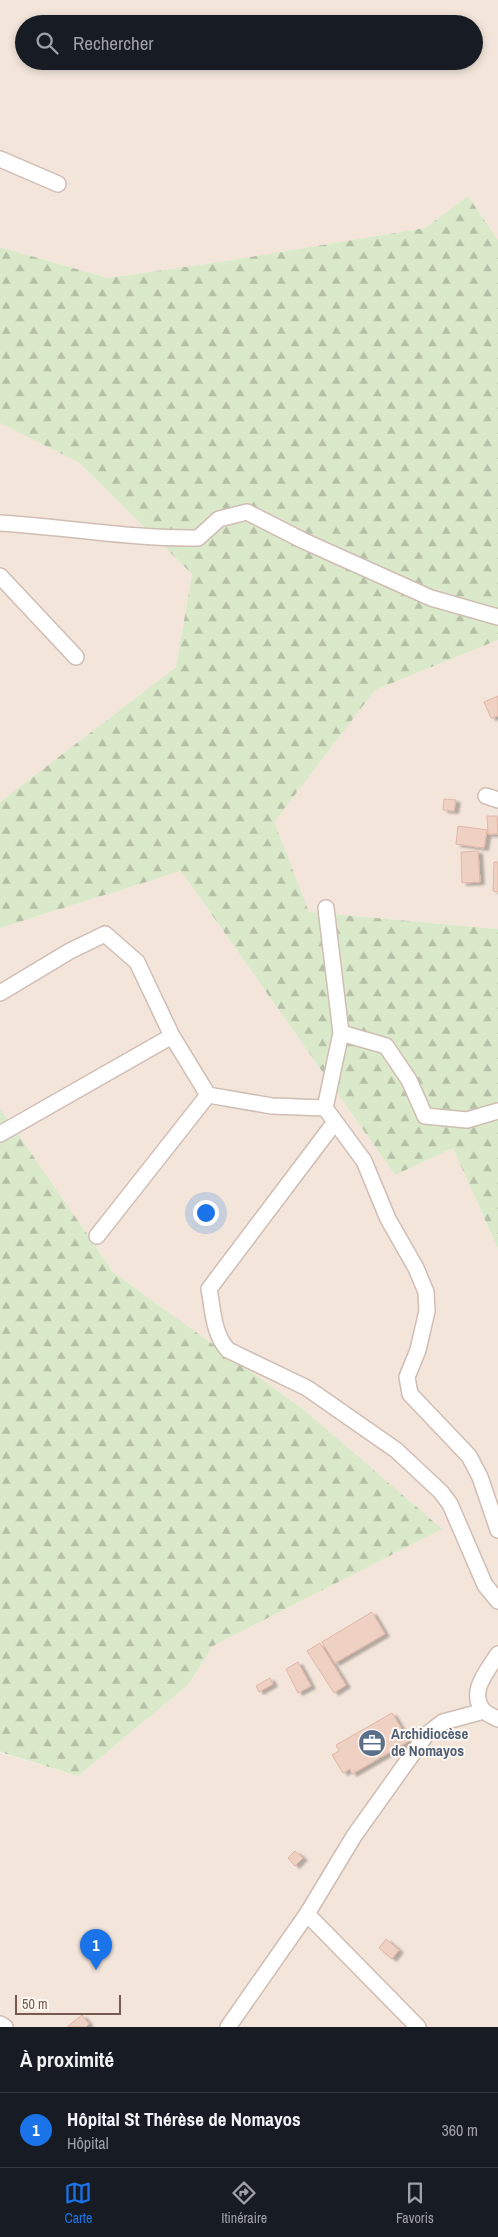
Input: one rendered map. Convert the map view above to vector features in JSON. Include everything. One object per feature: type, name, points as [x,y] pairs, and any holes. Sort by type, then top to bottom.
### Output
[{"type":"street","points":[[0,159],[58,184]]},
{"type":"street","points":[[0,523],[57,526],[167,538],[198,538],[219,519],[247,512],[304,541],[431,598],[498,617]]},
{"type":"street","points":[[0,576],[76,657]]},
{"type":"street","points":[[326,908],[341,1033],[325,1108],[364,1161],[388,1219],[416,1268],[426,1292],[428,1311],[418,1350],[407,1377],[410,1394],[469,1456],[480,1477],[498,1530]]},
{"type":"street","points":[[0,992],[70,951],[105,934],[137,962],[172,1036],[208,1095],[272,1106],[325,1108]]},
{"type":"street","points":[[341,1033],[386,1046],[409,1080],[425,1116],[467,1120],[498,1111]]},
{"type":"street","points":[[0,1134],[172,1036]]},
{"type":"street","points":[[97,1236],[208,1095]]},
{"type":"street","points":[[335,1122],[209,1289],[217,1332],[221,1342],[228,1350],[307,1388],[396,1450],[442,1492],[450,1504],[486,1585],[498,1601]]},
{"type":"street","points":[[498,1654],[478,1687],[478,1696],[484,1711],[498,1719]]},
{"type":"street","points":[[228,2027],[307,1914],[354,1836],[426,1735],[443,1722],[484,1711]]},
{"type":"street","points":[[307,1914],[418,2027]]},
{"type":"street","points":[[0,2024],[4,2027]]},
{"type":"shaded area","points":[[0,0],[498,0],[498,240],[468,196],[425,228],[226,261],[108,278],[0,247]]},
{"type":"shaded area","points":[[0,423],[78,462],[192,574],[176,667],[0,802]]},
{"type":"shaded area","points":[[498,640],[498,929],[309,912],[273,822],[375,690]]},
{"type":"shaded area","points":[[181,871],[395,1175],[453,1148],[498,1249],[498,2027],[0,2027],[0,1753],[78,1776],[188,1685],[213,1646],[441,1529],[303,1409],[114,1273],[0,1108],[0,928]]},
{"type":"green space","points":[[468,196],[498,240],[498,640],[375,690],[274,822],[309,912],[498,929],[498,1249],[453,1148],[395,1175],[181,871],[0,928],[0,802],[176,667],[192,574],[78,462],[0,423],[0,247],[108,278],[226,261],[425,228]]},
{"type":"green space","points":[[0,1108],[114,1273],[303,1409],[442,1529],[213,1646],[188,1685],[78,1776],[0,1752]]},
{"type":"building","points":[[498,696],[498,716],[491,718],[484,702]]},
{"type":"building","points":[[444,799],[456,800],[454,811],[443,810]]},
{"type":"building","points":[[487,816],[497,816],[498,834],[488,834]]},
{"type":"building","points":[[458,826],[487,830],[484,848],[456,844]]},
{"type":"building","points":[[478,851],[480,882],[462,883],[461,852]]},
{"type":"building","points":[[494,862],[498,862],[498,892],[493,891]]},
{"type":"building","points":[[372,1612],[385,1634],[335,1663],[322,1642]]},
{"type":"building","points":[[320,1643],[346,1685],[334,1693],[307,1651]]},
{"type":"building","points":[[298,1662],[311,1686],[298,1693],[286,1669]]},
{"type":"building","points":[[270,1678],[273,1684],[259,1692],[256,1686]]},
{"type":"building","name":"Archidiocèse de Nomayos","points":[[392,1713],[409,1741],[352,1774],[350,1769],[343,1773],[332,1755],[339,1751],[336,1745]]},
{"type":"building","points":[[295,1851],[303,1858],[295,1866],[288,1858]]},
{"type":"building","points":[[386,1939],[399,1950],[392,1959],[379,1948]]},
{"type":"building","points":[[82,2015],[89,2024],[86,2027],[68,2026]]},
{"type":"place","name":"Archidiocèse de Nomayos","points":[[372,1743]]},
{"type":"place","name":"Hôpital St Thérèse de Nomayos","points":[[96,1970]]}]
